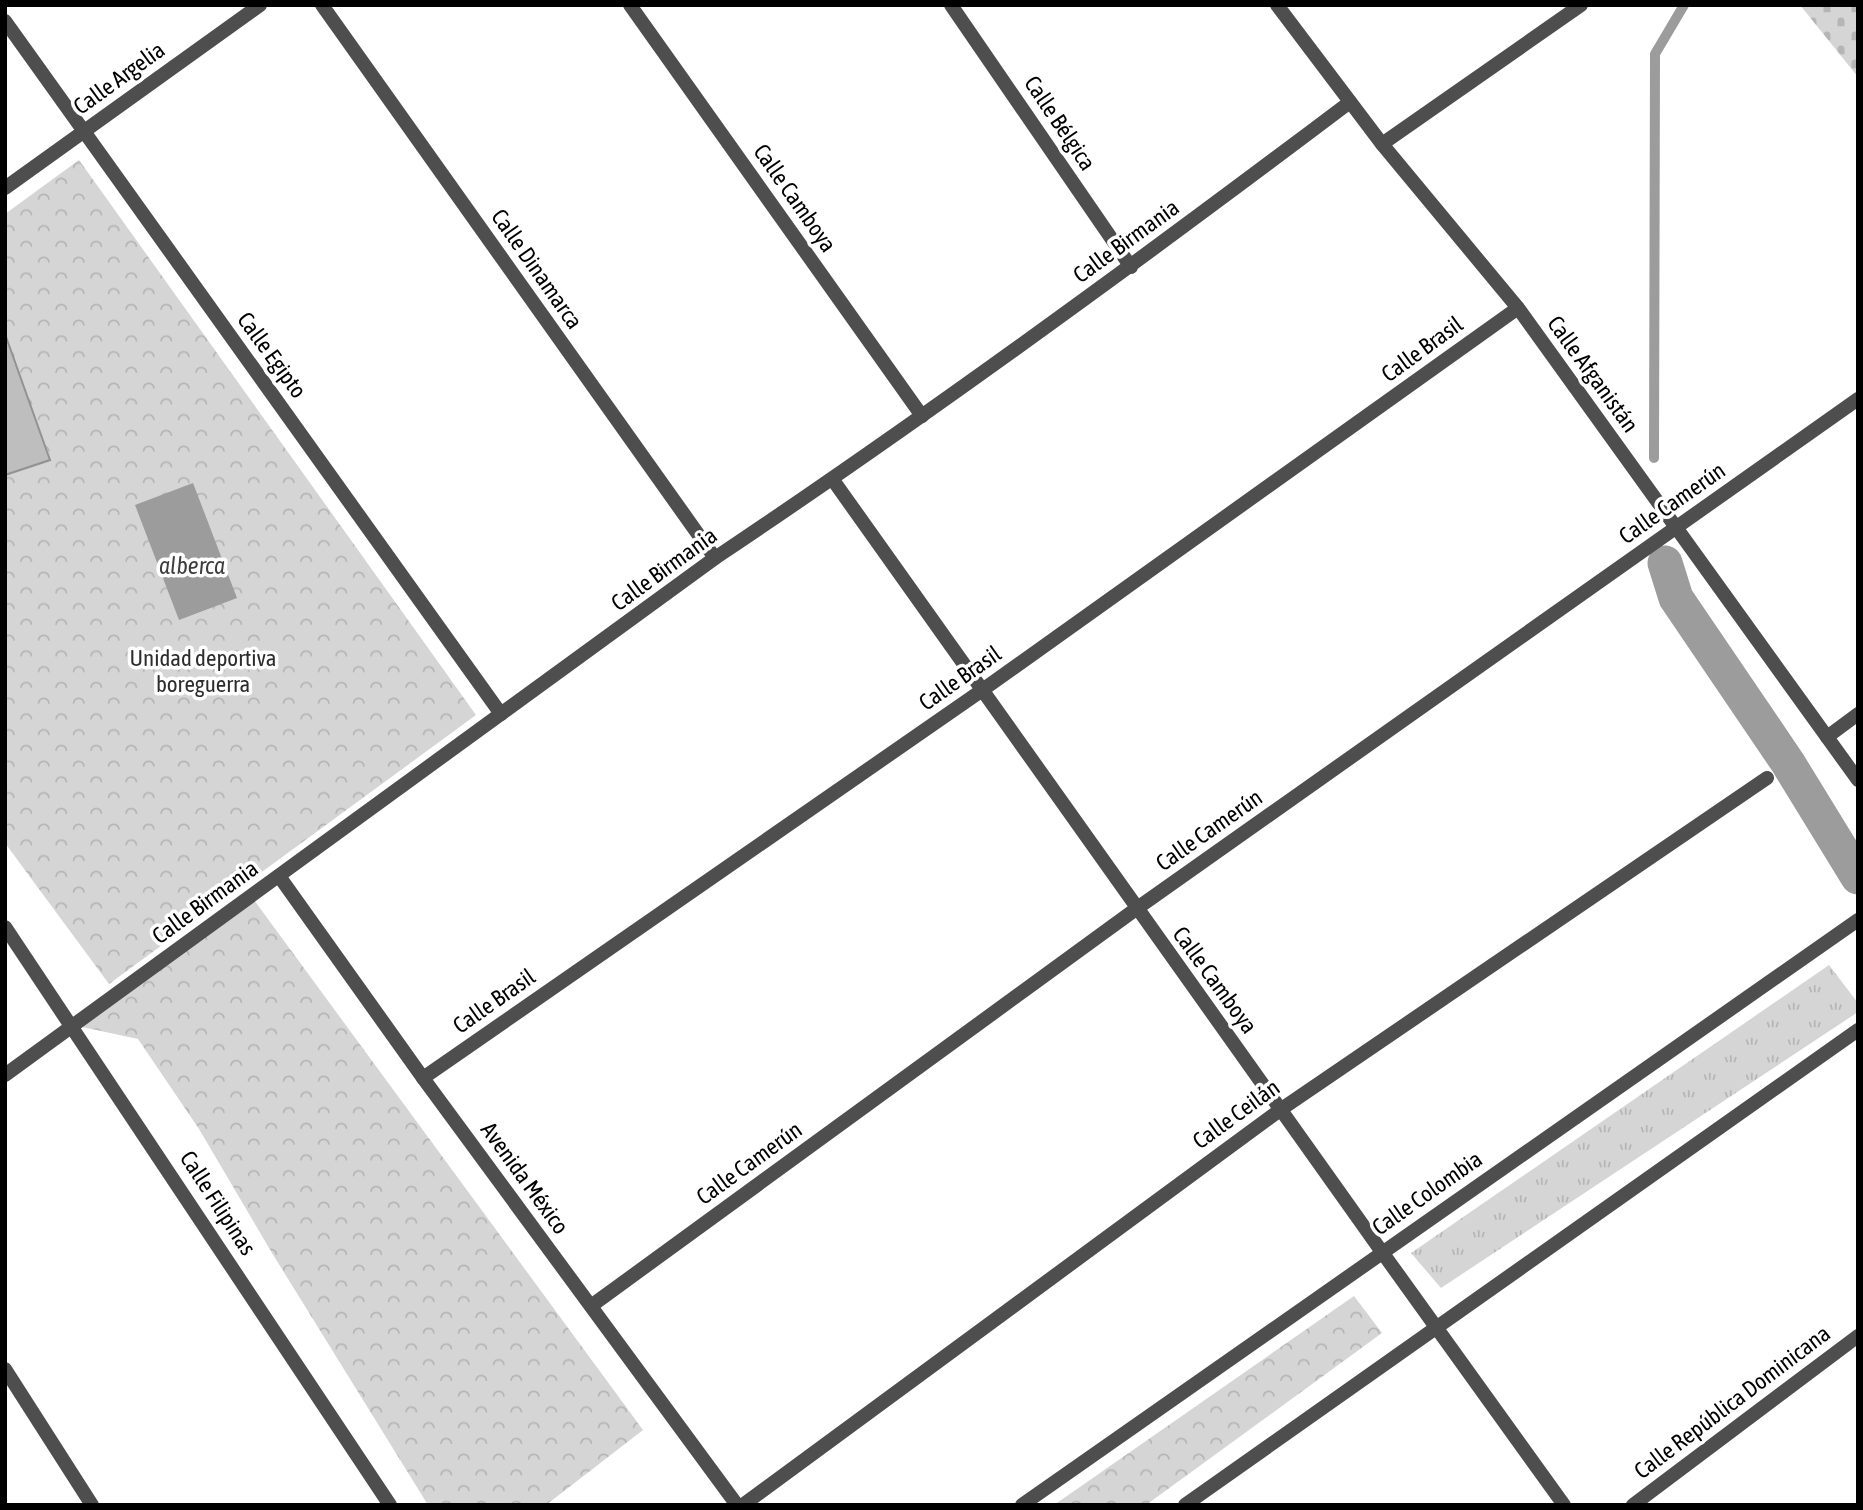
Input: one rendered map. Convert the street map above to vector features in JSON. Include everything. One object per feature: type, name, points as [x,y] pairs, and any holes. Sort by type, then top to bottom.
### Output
[{"type":"street","name":"Calle Argelia","points":[[5,188],[260,5]]},
{"type":"street","name":"Calle Dinamarca","points":[[322,5],[715,558]]},
{"type":"street","name":"Calle Camboya","points":[[630,5],[922,416]]},
{"type":"street","name":"Calle Bélgica","points":[[951,5],[1131,267]]},
{"type":"street","name":"Calle Afganistán","points":[[1277,5],[1382,144],[1518,308],[1858,780]]},
{"type":"street","points":[[1382,144],[1581,5]]},
{"type":"street","name":"Calle Egipto","points":[[5,21],[501,715]]},
{"type":"street","name":"Calle Birmania","points":[[5,1075],[715,558],[832,480],[1131,267],[1350,102]]},
{"type":"street","name":"Calle Brasil","points":[[423,1078],[981,691],[1518,308]]},
{"type":"street","name":"Calle Camerún","points":[[591,1306],[1136,909],[1858,399]]},
{"type":"street","name":"Calle Camboya","points":[[832,480],[1564,1505]]},
{"type":"street","points":[[1827,737],[1858,714]]},
{"type":"street","name":"Calle Ceilán","points":[[743,1505],[1280,1110],[1767,778]]},
{"type":"street","name":"Avenida México","points":[[279,876],[423,1078],[737,1505]]},
{"type":"street","name":"Calle Colombia","points":[[1022,1505],[1858,920]]},
{"type":"street","name":"Calle Filipinas","points":[[5,927],[73,1025],[390,1505]]},
{"type":"street","points":[[1185,1505],[1858,1030]]},
{"type":"street","name":"Calle República Dominicana","points":[[1633,1505],[1858,1336]]},
{"type":"street","points":[[5,1369],[92,1505]]},
{"type":"green space","points":[[1800,5],[1858,5],[1858,77]]},
{"type":"green space","name":"Unidad deportiva boreguerra","points":[[79,160],[476,715],[109,984],[5,843],[5,214]]},
{"type":"green space","points":[[251,896],[643,1430],[546,1505],[428,1505],[272,1253],[199,1129],[138,1039],[73,1025]]},
{"type":"green space","points":[[1829,965],[1858,1003],[1858,1012],[1441,1288],[1411,1253]]},
{"type":"green space","points":[[1354,1296],[1382,1333],[1146,1505],[1054,1505]]},
{"type":"water","name":"alberca","points":[[193,483],[237,598],[179,620],[135,505]]},
{"type":"building","points":[[5,334],[50,460],[5,475]]},
{"type":"waterway","points":[[1654,458],[1655,54],[1684,5]]},
{"type":"waterway","points":[[1665,563],[1676,598],[1788,763],[1858,877]]}]
